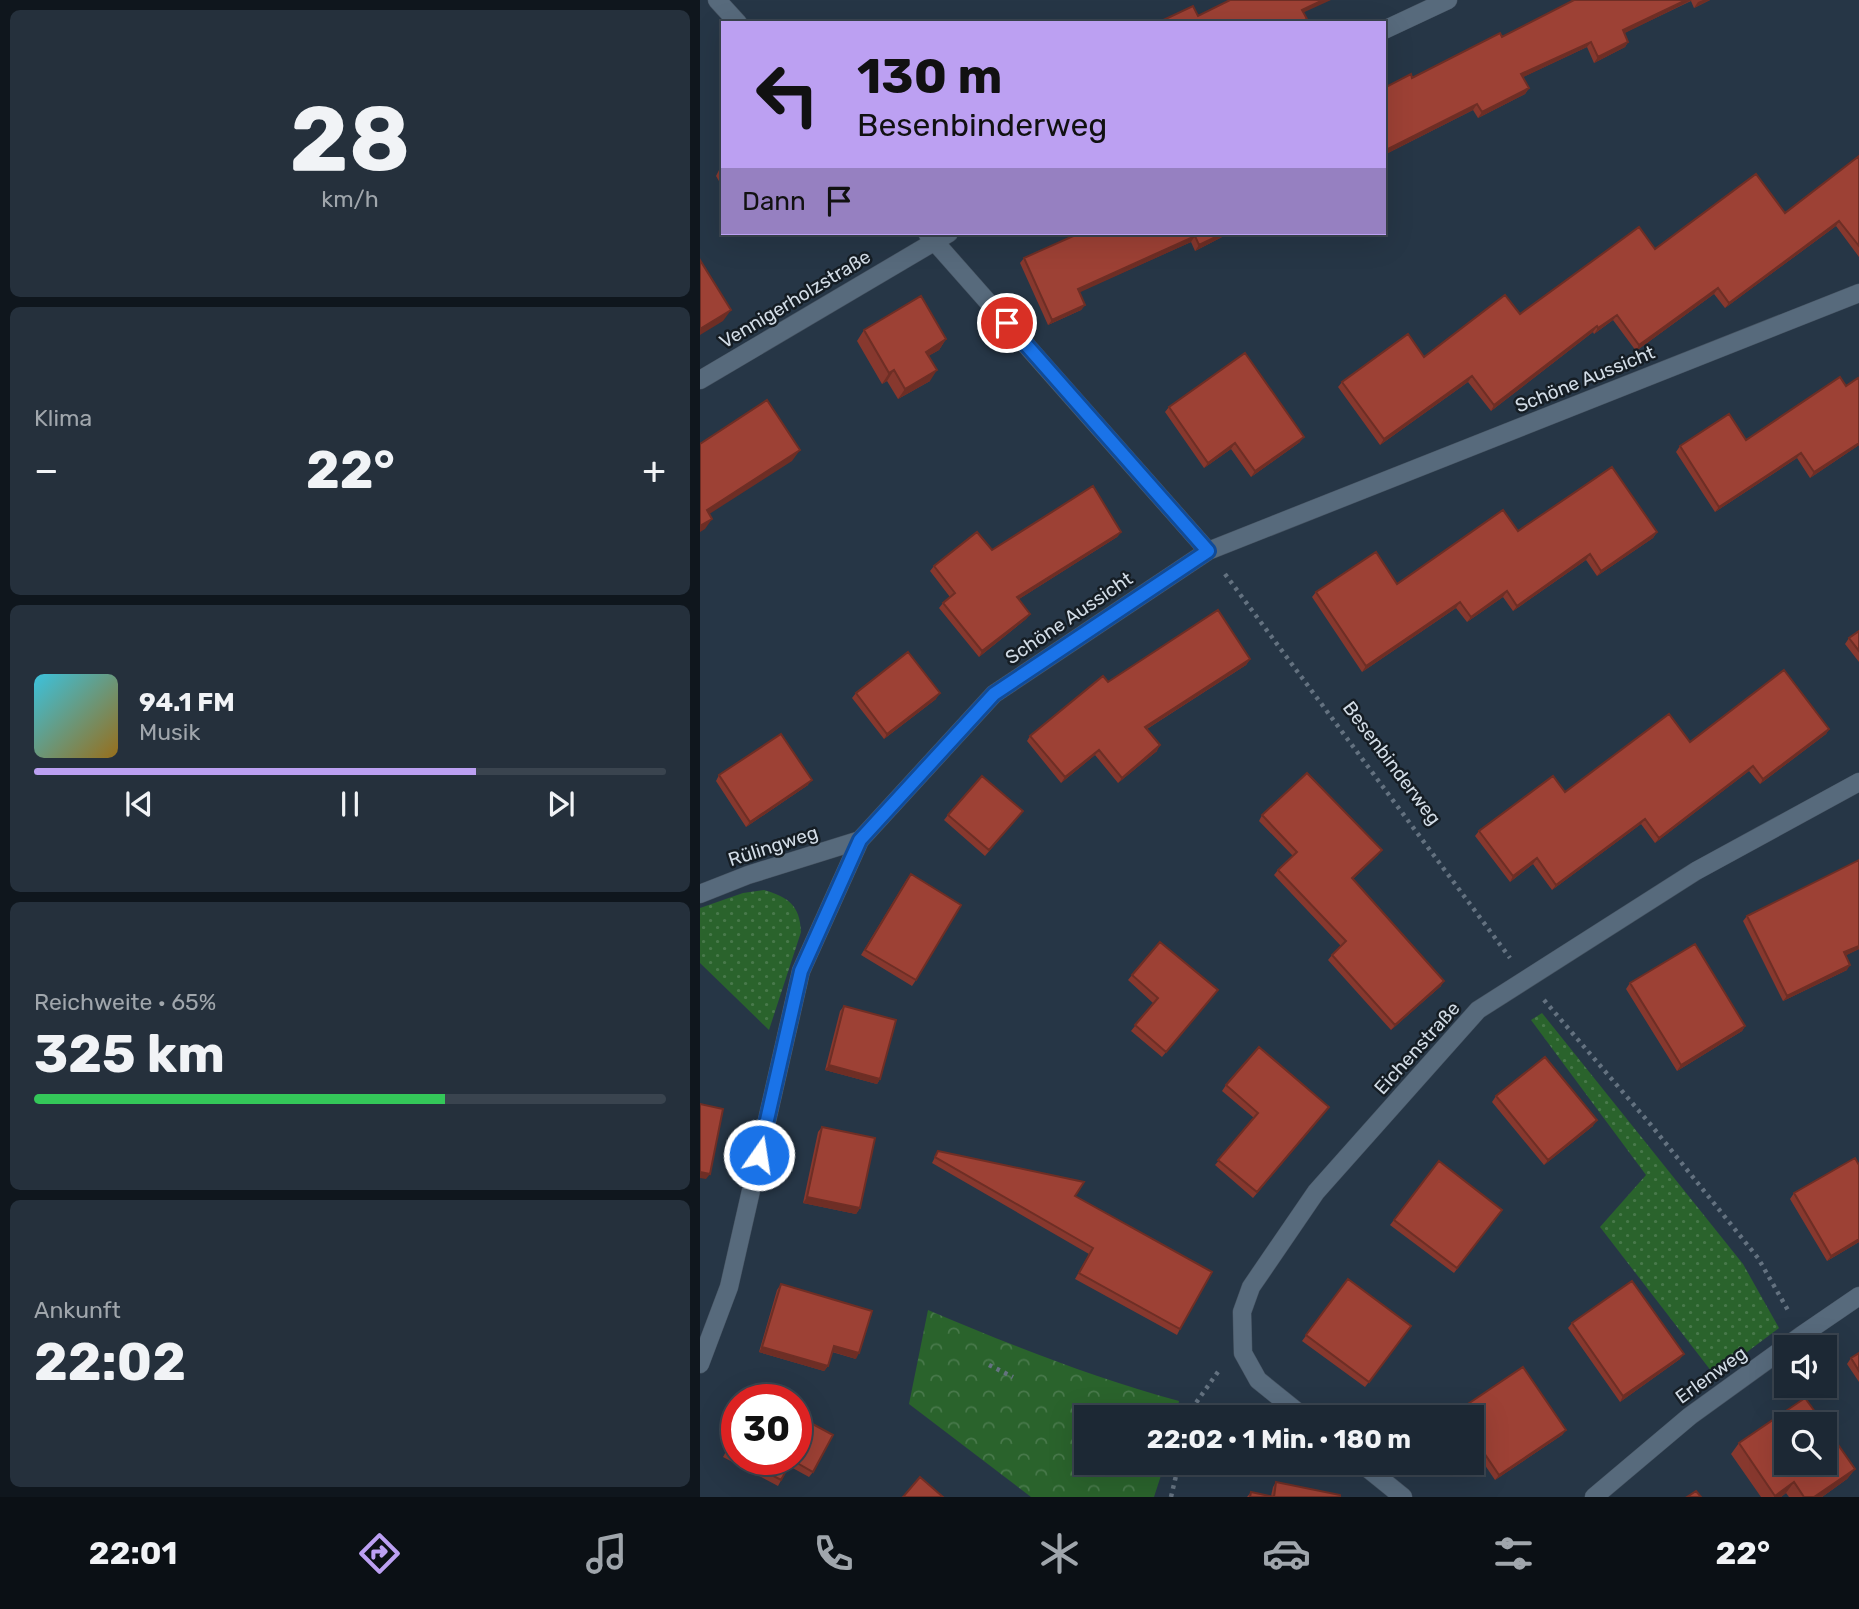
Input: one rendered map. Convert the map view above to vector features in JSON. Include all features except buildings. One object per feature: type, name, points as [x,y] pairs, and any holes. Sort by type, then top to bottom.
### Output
[{"type":"street","points":[[718,0],[736,21]]},
{"type":"street","points":[[1386,29],[1448,0]]},
{"type":"street","points":[[937,235],[1208,551]]},
{"type":"street","name":"Vennigerholzstraße","points":[[700,380],[937,235]]},
{"type":"street","name":"Schöne Aussicht","points":[[700,1364],[729,1287],[801,971],[860,840],[994,694],[1208,551],[1859,293]]},
{"type":"street","name":"Eichenstraße","points":[[1289,1405],[1258,1380],[1243,1353],[1242,1312],[1251,1287],[1316,1192],[1478,1010],[1696,871],[1859,782]]},
{"type":"street","name":"Rülingweg","points":[[700,894],[748,875],[860,840]]},
{"type":"street","name":"Erlenweg","points":[[1802,1335],[1859,1296]]},
{"type":"street","name":"Erlenweg","points":[[1594,1497],[1690,1416],[1774,1355]]},
{"type":"street","points":[[1376,1475],[1403,1497]]},
{"type":"path","name":"Besenbinderweg","points":[[1208,551],[1525,979],[1651,1125],[1758,1258],[1802,1335]]},
{"type":"path","points":[[1195,1405],[1219,1370],[1243,1353]]},
{"type":"path","points":[[989,1364],[1013,1377]]},
{"type":"path","points":[[1171,1497],[1176,1475]]},
{"type":"green space","points":[[764,890],[791,903],[798,915],[801,932],[769,1030],[700,963],[700,908],[743,893]]},
{"type":"green space","points":[[1542,1013],[1743,1264],[1779,1328],[1715,1376],[1600,1227],[1646,1175],[1531,1020]]},
{"type":"green space","points":[[928,1310],[1052,1360],[1179,1401],[1178,1405],[1074,1405],[1074,1475],[1161,1475],[1154,1497],[1031,1497],[909,1404]]},
{"type":"route","points":[[759,1155],[801,971],[860,840],[994,694],[1208,551],[1007,323]]}]
